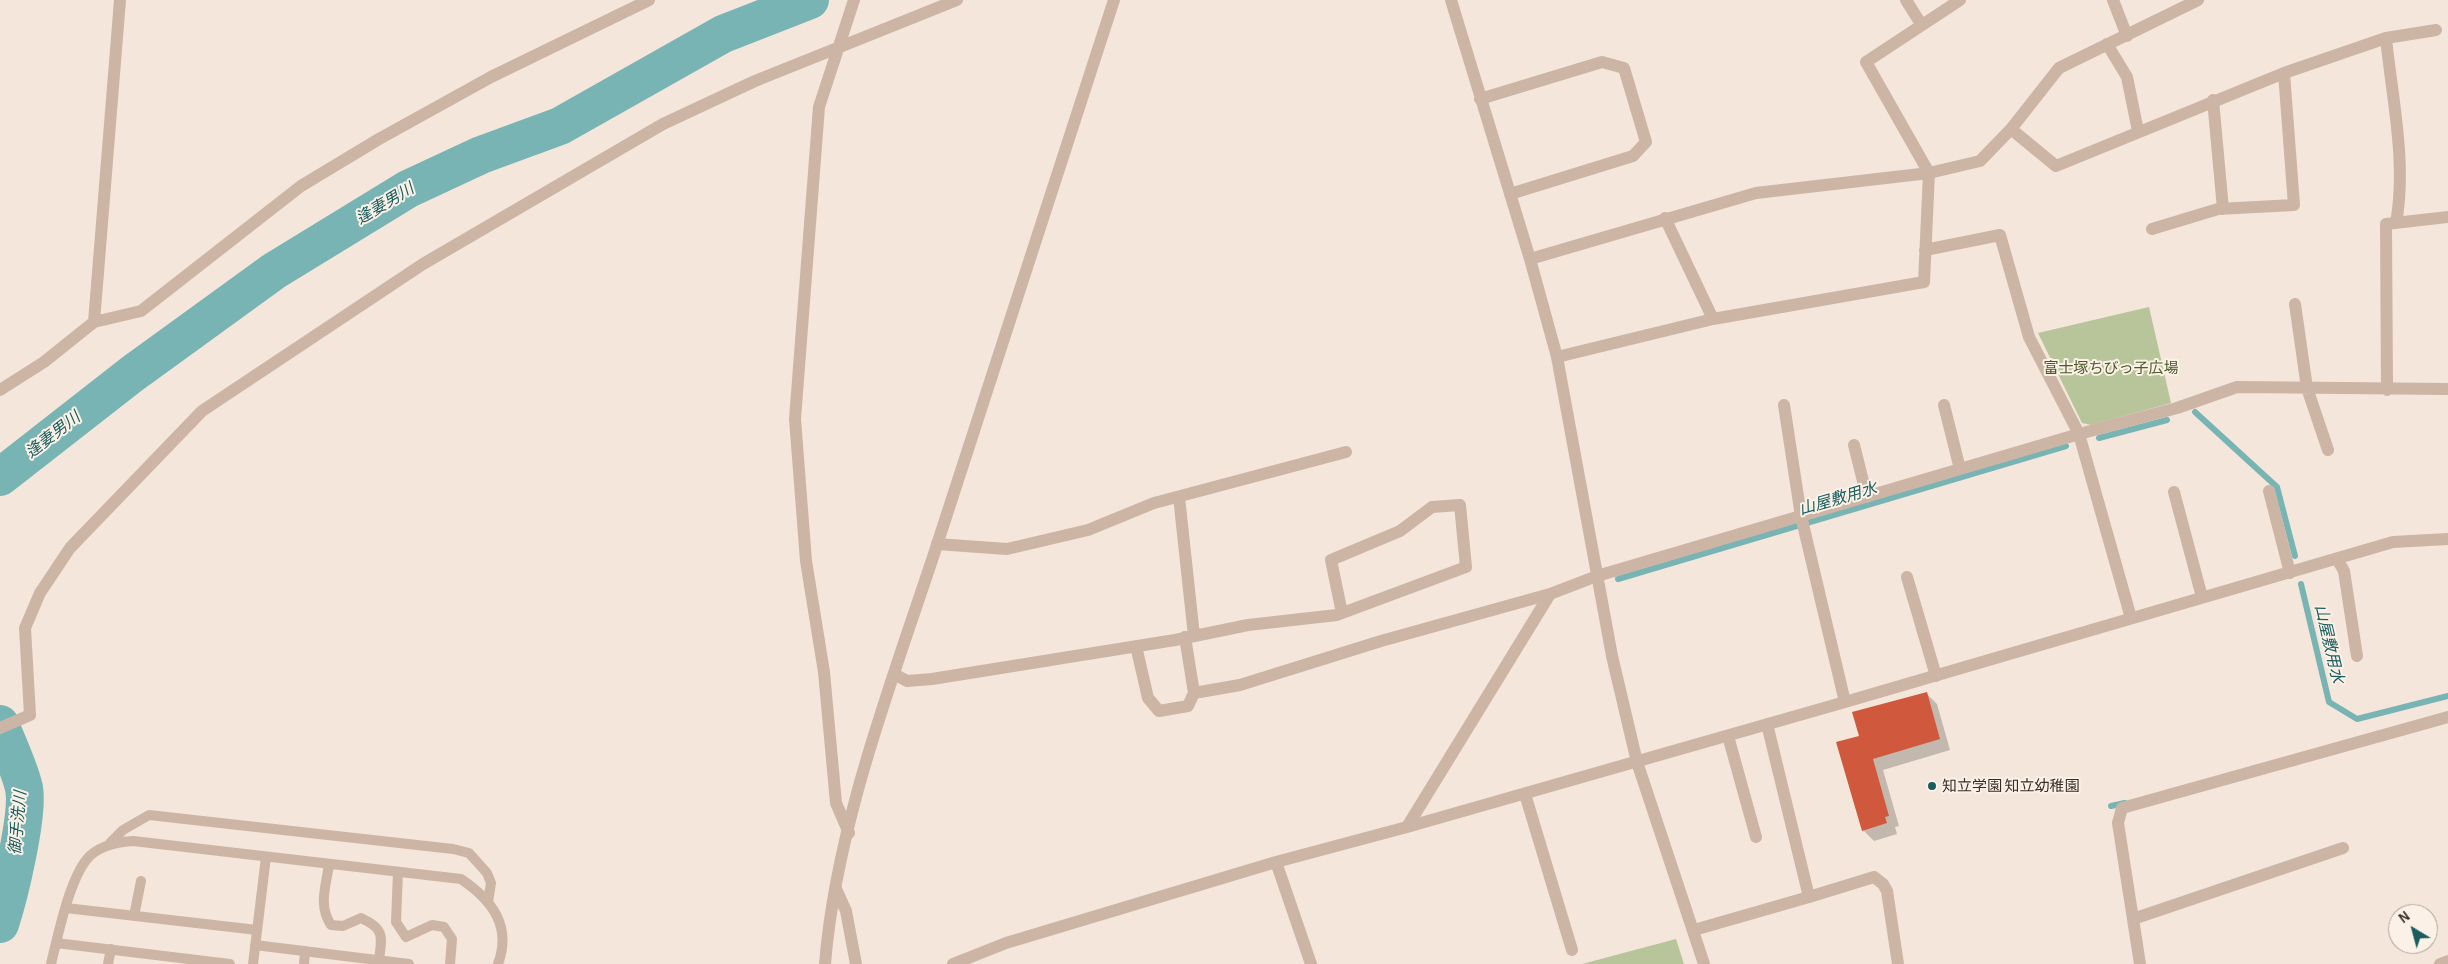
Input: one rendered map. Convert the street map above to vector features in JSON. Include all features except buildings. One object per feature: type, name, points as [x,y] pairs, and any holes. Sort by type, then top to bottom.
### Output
[{"type":"street","points":[[94,322],[120,0]]},
{"type":"street","points":[[0,390],[44,362],[94,322],[141,310],[301,186],[379,139],[491,77],[648,0]]},
{"type":"street","points":[[848,833],[836,803],[824,672],[806,561],[795,420],[819,107],[854,0]]},
{"type":"street","points":[[0,728],[30,715],[25,628],[40,593],[70,548],[202,412],[423,264],[663,124],[841,40],[957,0]]},
{"type":"street","points":[[825,964],[828,930],[836,889],[848,833],[869,754],[1114,0]]},
{"type":"street","points":[[1451,0],[1530,260],[1556,357],[1612,656],[1637,762],[1704,964]]},
{"type":"street","points":[[1906,0],[1921,24]]},
{"type":"street","points":[[1556,357],[1713,319],[1924,282],[1929,173],[1866,62],[1960,0]]},
{"type":"street","points":[[2113,0],[2127,36]]},
{"type":"street","points":[[1530,260],[1756,192],[1929,173],[1980,161],[2011,129],[2060,68],[2198,0]]},
{"type":"street","points":[[2011,129],[2056,166],[2212,100],[2284,73],[2386,38],[2436,30]]},
{"type":"street","points":[[2386,38],[2400,169],[2400,198],[2396,223]]},
{"type":"street","points":[[2107,44],[2127,77],[2138,131]]},
{"type":"street","points":[[1480,99],[1602,62],[1624,68],[1646,142],[1633,156],[1510,194]]},
{"type":"street","points":[[2152,229],[2223,209],[2294,205],[2284,73]]},
{"type":"street","points":[[2212,100],[2223,209]]},
{"type":"street","points":[[1665,218],[1713,319]]},
{"type":"street","points":[[2387,390],[2386,224],[2448,218]]},
{"type":"street","points":[[1925,250],[2000,235],[2030,336],[2079,434],[2131,618]]},
{"type":"street","points":[[2295,304],[2307,388],[2328,450]]},
{"type":"street","points":[[1194,693],[1240,685],[1353,650],[1550,594],[1598,576],[2079,434],[2177,408],[2237,387],[2387,390],[2448,389]]},
{"type":"street","points":[[1784,405],[1801,516],[1845,702]]},
{"type":"street","points":[[1944,405],[1960,469]]},
{"type":"street","points":[[1854,445],[1867,497]]},
{"type":"street","points":[[937,544],[1007,549],[1088,530],[1154,503],[1346,452]]},
{"type":"street","points":[[2268,491],[2290,573]]},
{"type":"street","points":[[2174,492],[2202,598]]},
{"type":"street","points":[[1136,646],[1148,698],[1159,711],[1188,706],[1194,693],[1179,497]]},
{"type":"street","points":[[894,674],[908,681],[932,680],[1189,637],[1248,625],[1309,620],[1342,614],[1466,567],[1460,505],[1432,507],[1400,530],[1331,560],[1342,614]]},
{"type":"street","points":[[953,964],[1006,942],[1276,862],[1728,736],[2393,542],[2448,539]]},
{"type":"street","points":[[2337,559],[2344,571],[2357,656]]},
{"type":"street","points":[[1907,576],[1936,676]]},
{"type":"street","points":[[1406,827],[1550,594]]},
{"type":"street","points":[[2140,964],[2118,823],[2122,808],[2448,717]]},
{"type":"street","points":[[1767,724],[1809,897]]},
{"type":"street","points":[[1728,736],[1756,837]]},
{"type":"street","points":[[1525,794],[1572,950]]},
{"type":"street","points":[[2133,919],[2342,848]]},
{"type":"street","points":[[1276,862],[1311,964]]},
{"type":"street","points":[[1694,930],[1874,877],[1883,884],[1887,891],[1898,964]]},
{"type":"street","points":[[836,889],[846,912],[856,964]]},
{"type":"street","points":[[2440,964],[2448,961]]},
{"type":"lane","points":[[106,847],[123,830],[149,814],[453,849],[469,853],[487,874],[491,883],[488,902]]},
{"type":"lane","points":[[51,964],[76,878],[88,858],[106,847],[119,842],[133,842],[461,878],[477,890],[488,902],[504,931],[502,952],[498,964]]},
{"type":"lane","points":[[253,964],[266,857]]},
{"type":"lane","points":[[329,864],[323,907],[326,917],[331,926],[343,926],[361,918],[376,925],[380,930],[379,960]]},
{"type":"lane","points":[[398,872],[396,922],[406,937],[432,925],[444,927],[452,939],[450,964]]},
{"type":"lane","points":[[134,916],[141,881]]},
{"type":"lane","points":[[66,908],[257,930]]},
{"type":"lane","points":[[56,943],[230,964]]},
{"type":"lane","points":[[255,945],[410,964]]},
{"type":"lane","points":[[108,964],[111,950]]},
{"type":"lane","points":[[304,964],[305,952]]},
{"type":"green space","name":"富士塚ちびっ子広場","points":[[2149,307],[2171,403],[2091,425],[2082,423],[2038,333]]},
{"type":"green space","points":[[1676,939],[1684,964],[1582,964]]},
{"type":"waterway","name":"逢妻男川","points":[[0,477],[132,374],[274,271],[408,189],[481,155],[560,126],[723,34],[810,0]]},
{"type":"waterway","name":"山屋敷用水","points":[[2195,412],[2277,487],[2295,556]]},
{"type":"waterway","name":"山屋敷用水","points":[[2099,438],[2167,420]]},
{"type":"waterway","name":"山屋敷用水","points":[[1618,579],[2066,446]]},
{"type":"waterway","name":"山屋敷用水","points":[[2301,584],[2329,702],[2357,719],[2448,696]]},
{"type":"waterway","name":"御手洗川","points":[[0,724],[19,772],[24,788],[25,800],[17,856],[0,924]]},
{"type":"waterway","points":[[2111,806],[2125,803]]},
{"type":"place","name":"知立学園 知立幼稚園","points":[[1932,786]]}]
